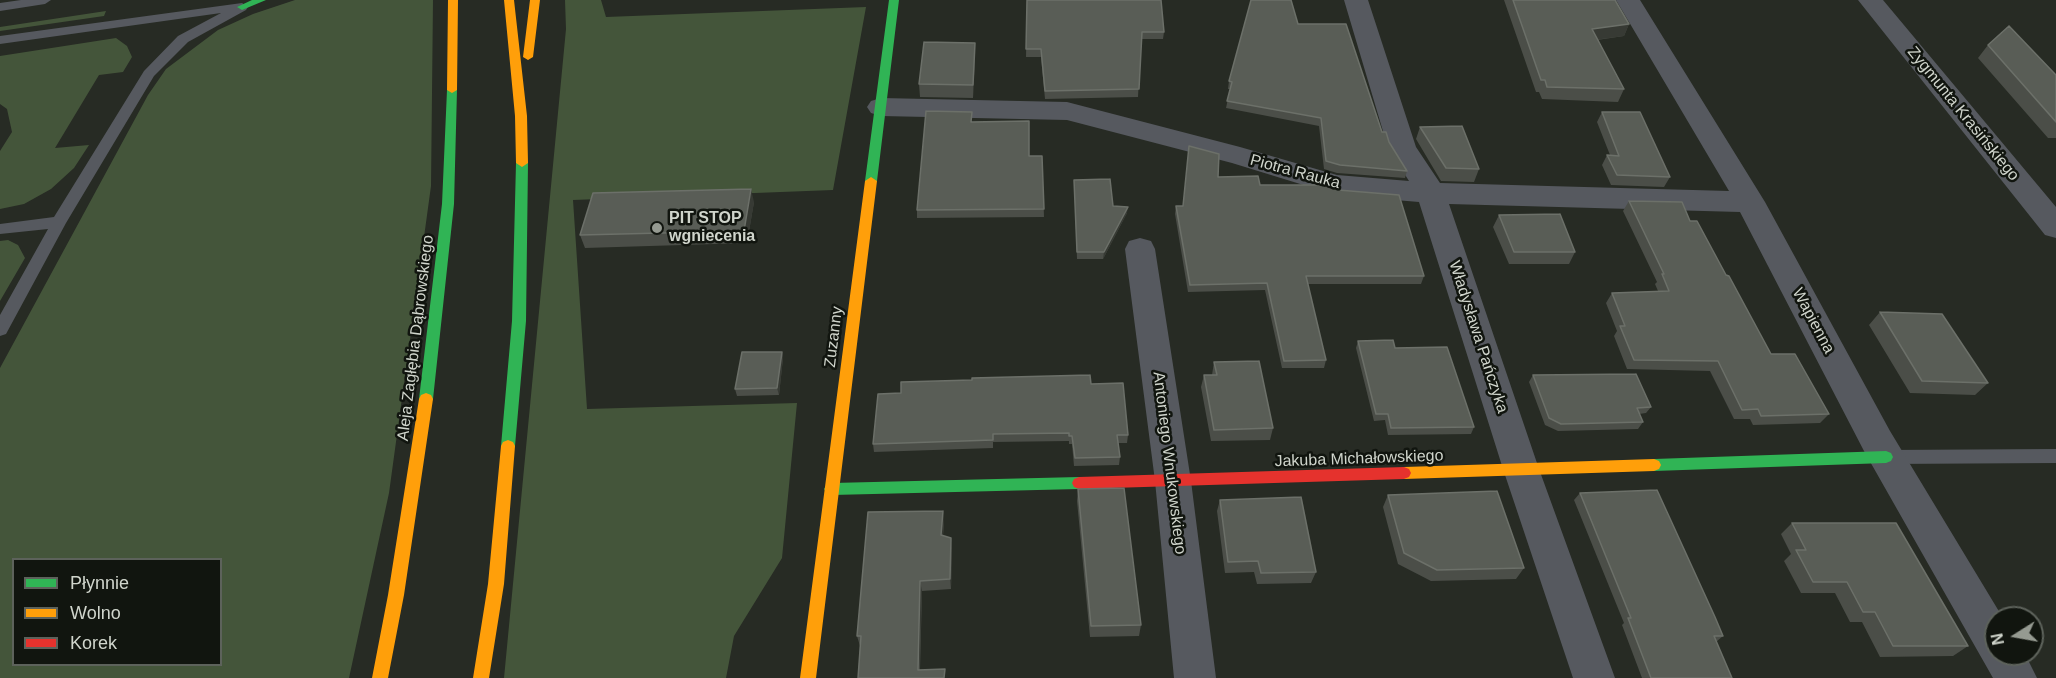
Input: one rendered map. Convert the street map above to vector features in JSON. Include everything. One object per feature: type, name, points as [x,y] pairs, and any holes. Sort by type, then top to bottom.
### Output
[{"type":"main road","points":[[242,6],[261,0]]},
{"type":"main road","name":"Aleja Zagłębia Dąbrowskiego","points":[[380,678],[396,595],[432,361],[448,204],[453,0]]},
{"type":"main road","points":[[481,678],[496,584],[519,321],[521,116],[509,0]]},
{"type":"main road","points":[[521,116],[535,0]]},
{"type":"main road","name":"Zuzanny","points":[[808,678],[894,0]]},
{"type":"main road","name":"Jakuba Michałowskiego","points":[[832,489],[1173,482],[1886,457]]},
{"type":"street","name":"Władysława Pańczyka","points":[[1356,0],[1402,148],[1431,193],[1521,470],[1594,678]]},
{"type":"street","name":"Wapienna","points":[[1628,0],[1750,202],[1886,457],[1984,624]]},
{"type":"street","name":"Zygmunta Krasińskiego","points":[[1870,0],[2056,227]]},
{"type":"street","name":"Piotra Rauka","points":[[880,107],[1067,111],[1240,156],[1336,185],[1431,193],[1750,202]]},
{"type":"street","name":"Antoniego Wnukowskiego","points":[[1140,249],[1173,482],[1195,678]]},
{"type":"lane","points":[[0,7],[45,0]]},
{"type":"lane","points":[[221,0],[242,6]]},
{"type":"lane","points":[[0,40],[242,6]]},
{"type":"lane","points":[[0,330],[58,222],[149,74],[183,39],[242,6]]},
{"type":"lane","points":[[0,229],[58,222]]},
{"type":"lane","points":[[1886,457],[2056,456]]},
{"type":"green space","points":[[295,0],[433,0],[431,186],[389,493],[349,678],[0,678],[0,368],[148,95],[166,69],[218,30],[253,14]]},
{"type":"green space","points":[[565,0],[601,0],[606,17],[866,7],[833,190],[573,200],[587,409],[797,403],[782,558],[734,636],[726,678],[504,678],[566,29]]},
{"type":"green space","points":[[106,11],[104,16],[0,31],[0,27]]},
{"type":"green space","points":[[116,38],[127,46],[132,57],[123,72],[99,75],[55,148],[89,145],[74,168],[51,189],[24,204],[0,209],[0,151],[12,132],[7,109],[0,104],[0,56]]},
{"type":"green space","points":[[8,240],[18,245],[25,258],[0,301],[0,241]]},
{"type":"building","points":[[1027,0],[1161,0],[1164,32],[1142,32],[1139,89],[1045,91],[1041,49],[1026,49]]},
{"type":"building","points":[[1251,0],[1291,0],[1298,24],[1346,24],[1382,132],[1386,132],[1389,142],[1407,171],[1340,165],[1326,161],[1321,118],[1227,101],[1232,82],[1229,81]]},
{"type":"building","points":[[1513,0],[1615,0],[1629,24],[1592,29],[1624,89],[1547,87],[1545,80],[1541,80]]},
{"type":"building","points":[[2009,26],[2056,75],[2056,122],[1988,45]]},
{"type":"building","points":[[924,42],[975,43],[973,85],[919,84]]},
{"type":"building","points":[[926,111],[972,112],[971,122],[1029,121],[1029,156],[1042,156],[1044,209],[917,210]]},
{"type":"building","points":[[1602,112],[1640,112],[1670,177],[1617,175],[1607,155],[1619,156]]},
{"type":"building","points":[[1462,126],[1479,169],[1446,168],[1420,127]]},
{"type":"building","points":[[1189,146],[1219,154],[1218,177],[1258,176],[1260,185],[1322,185],[1338,190],[1399,195],[1424,276],[1306,276],[1326,360],[1284,361],[1267,283],[1190,285],[1176,206],[1183,206]]},
{"type":"building","points":[[1110,179],[1113,206],[1128,207],[1104,252],[1077,252],[1074,180]]},
{"type":"building","points":[[751,189],[744,231],[580,235],[593,193]]},
{"type":"building","points":[[1629,201],[1682,202],[1690,221],[1697,221],[1771,354],[1795,354],[1829,414],[1761,416],[1758,409],[1742,410],[1718,361],[1634,360],[1620,326],[1625,326],[1612,293],[1669,291],[1662,274],[1664,274]]},
{"type":"building","points":[[1560,214],[1575,252],[1514,252],[1499,215]]},
{"type":"building","points":[[1880,312],[1942,314],[1988,383],[1922,381]]},
{"type":"building","points":[[1393,340],[1395,348],[1447,347],[1474,427],[1391,428],[1388,414],[1376,414],[1358,341]]},
{"type":"building","points":[[742,352],[782,352],[777,388],[735,389]]},
{"type":"building","points":[[1259,361],[1273,428],[1214,430],[1204,375],[1217,375],[1214,362]]},
{"type":"building","points":[[1636,374],[1651,407],[1637,408],[1643,422],[1561,424],[1549,418],[1533,375]]},
{"type":"building","points":[[1090,375],[1091,384],[1123,383],[1128,435],[1117,435],[1120,457],[1075,458],[1072,436],[1069,436],[1069,433],[993,434],[993,440],[873,444],[878,394],[901,393],[901,382]]},
{"type":"building","points":[[1124,488],[1141,625],[1091,626],[1078,489]]},
{"type":"building","points":[[1657,490],[1723,636],[1714,636],[1732,678],[1651,678],[1628,618],[1631,618],[1580,493]]},
{"type":"building","points":[[1497,491],[1524,568],[1437,570],[1404,553],[1388,495]]},
{"type":"building","points":[[1301,497],[1316,572],[1261,573],[1258,561],[1228,562],[1220,500]]},
{"type":"building","points":[[943,511],[941,535],[951,538],[950,579],[920,581],[918,670],[945,669],[944,678],[858,678],[861,636],[857,636],[868,512]]},
{"type":"building","points":[[1792,523],[1896,523],[1968,646],[1893,646],[1875,612],[1863,612],[1847,582],[1813,582],[1796,550],[1806,550]]},
{"type":"traffic: fast","points":[[242,7],[261,0]]},
{"type":"traffic: fast","points":[[871,181],[894,0]]},
{"type":"traffic: fast","points":[[426,399],[448,204],[452,90]]},
{"type":"traffic: fast","points":[[508,446],[519,321],[522,163]]},
{"type":"traffic: fast","points":[[1654,465],[1886,457]]},
{"type":"traffic: fast","points":[[832,489],[1079,483]]},
{"type":"traffic: slow","points":[[452,90],[453,0]]},
{"type":"traffic: slow","points":[[509,0],[521,116],[522,163]]},
{"type":"traffic: slow","points":[[528,57],[535,0]]},
{"type":"traffic: slow","points":[[808,678],[871,181]]},
{"type":"traffic: slow","points":[[380,678],[396,595],[426,399]]},
{"type":"traffic: slow","points":[[481,678],[496,584],[508,446]]},
{"type":"traffic: slow","points":[[1404,473],[1654,465]]},
{"type":"traffic: jam","points":[[1079,483],[1404,473]]},
{"type":"place","name":"PIT STOP wgniecenia","points":[[657,228]]}]
